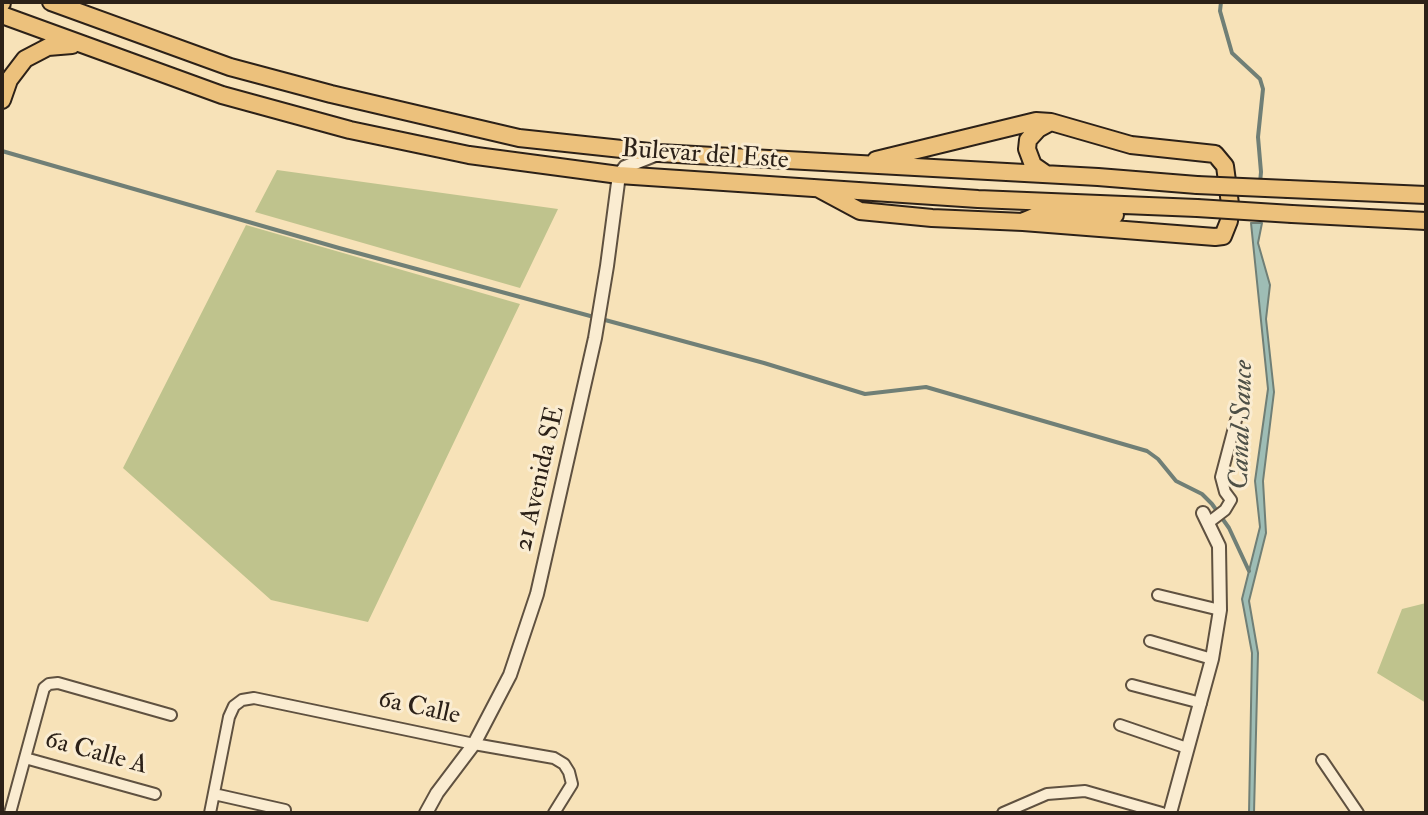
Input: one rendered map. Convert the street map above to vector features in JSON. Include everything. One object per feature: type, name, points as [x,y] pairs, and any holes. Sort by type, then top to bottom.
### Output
[{"type":"highway","name":"Bulevar del Este","points":[[52,2],[230,67],[519,138],[659,153],[1197,185],[1426,195]]},
{"type":"highway","name":"Bulevar del Este","points":[[2,15],[222,95],[350,130],[469,155],[619,175],[978,199],[1426,221]]},
{"type":"highway","points":[[2,100],[14,73],[31,55],[59,45],[84,46]]},
{"type":"highway","points":[[818,188],[860,211],[976,221],[1215,237],[1223,236],[1229,221],[1225,166],[1215,154],[1131,145],[1051,122],[1036,121],[859,164]]},
{"type":"highway","points":[[1046,174],[1033,165],[1027,149],[1028,140],[1038,129],[1051,122]]},
{"type":"highway","points":[[923,194],[954,191],[1066,194],[1078,189],[1083,176]]},
{"type":"highway","points":[[1023,222],[1043,213],[1153,216],[1164,207]]},
{"type":"street","points":[[619,175],[625,167],[659,153]]},
{"type":"street","name":"21 Avenida SE","points":[[426,813],[474,744],[510,675],[537,594],[595,338],[619,175]]},
{"type":"street","points":[[1170,813],[1212,659],[1220,610],[1219,546],[1209,518],[1225,510],[1231,500],[1221,477],[1236,420]]},
{"type":"street","points":[[1158,595],[1220,610]]},
{"type":"street","points":[[1150,641],[1212,659]]},
{"type":"street","points":[[10,813],[44,688],[49,684],[58,683],[171,715]]},
{"type":"street","points":[[1132,685],[1201,703]]},
{"type":"street","name":"6a Calle","points":[[214,794],[229,717],[234,706],[242,700],[254,698],[554,758],[564,764],[572,784],[554,813]]},
{"type":"street","points":[[1120,725],[1187,748]]},
{"type":"street","name":"6a Calle A","points":[[25,758],[155,794]]},
{"type":"street","points":[[1322,760],[1358,813]]},
{"type":"street","points":[[1003,813],[1047,794],[1085,791],[1162,813]]},
{"type":"street","points":[[210,813],[214,794],[285,810]]},
{"type":"green space","points":[[277,170],[558,209],[520,288],[255,212]]},
{"type":"green space","points":[[246,225],[520,304],[368,622],[271,600],[123,468]]},
{"type":"green space","points":[[1426,603],[1426,703],[1377,673],[1402,609]]},
{"type":"water","points":[[1251,223],[1262,223],[1258,243],[1270,285],[1266,319],[1274,392],[1263,481],[1266,533],[1249,601],[1258,653],[1254,813],[1249,813],[1252,653],[1242,599],[1260,527],[1255,481],[1268,389]]},
{"type":"waterway","name":"Canal Sauce","points":[[1221,2],[1220,11],[1232,53],[1260,79],[1263,89],[1258,137],[1260,183]]},
{"type":"waterway","points":[[2,151],[339,248],[764,363],[865,394],[926,387],[1147,451],[1176,481],[1202,494],[1212,504],[1229,528],[1249,571]]}]
